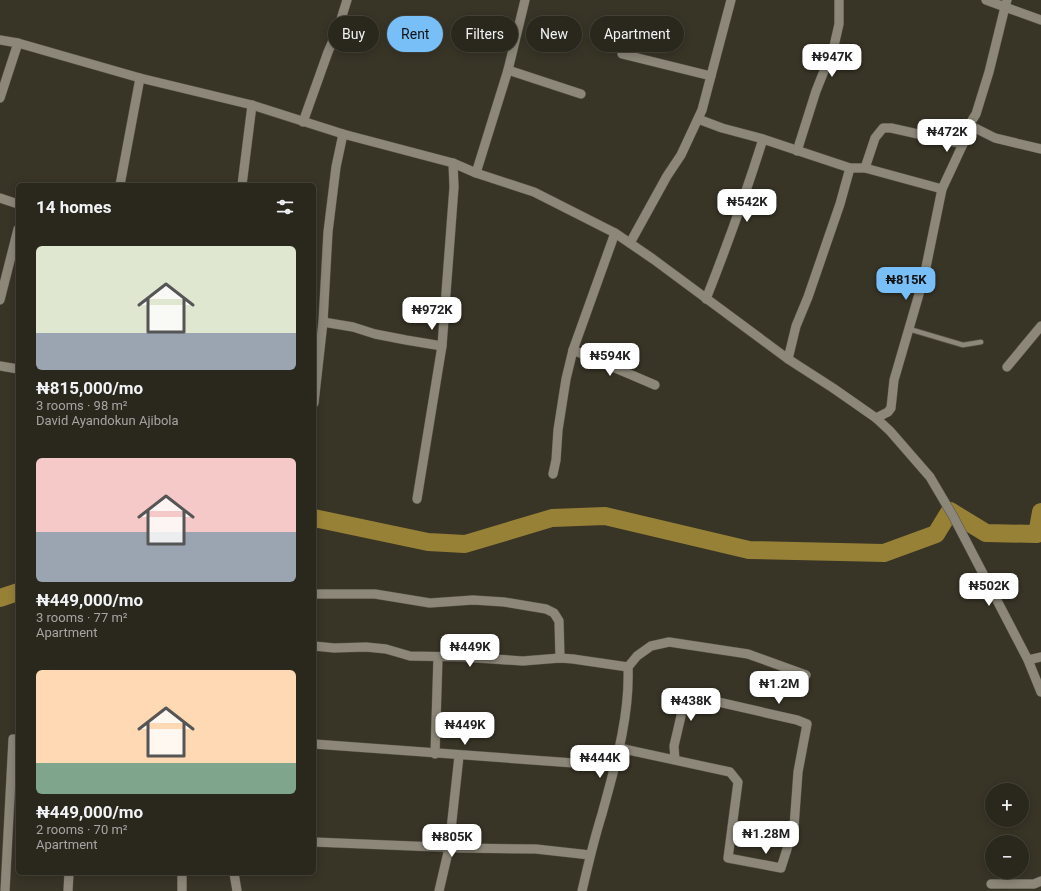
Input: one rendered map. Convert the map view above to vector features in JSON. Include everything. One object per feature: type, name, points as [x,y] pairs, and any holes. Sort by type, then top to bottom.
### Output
[{"type":"street","points":[[303,122],[328,52],[338,29],[347,0]]},
{"type":"street","points":[[476,173],[508,70],[525,0]]},
{"type":"street","points":[[630,244],[681,155],[702,110],[731,0]]},
{"type":"street","points":[[797,151],[816,91],[836,41],[839,24],[839,0]]},
{"type":"street","points":[[986,0],[1006,4],[1041,20]]},
{"type":"street","points":[[876,418],[888,412],[891,408],[894,380],[924,277],[942,189],[963,144],[969,125],[976,114],[989,72],[1006,4]]},
{"type":"street","points":[[0,40],[18,43],[140,78],[252,105],[343,134],[453,163],[476,173],[534,192],[615,233],[654,259],[788,359],[876,418],[890,431],[930,477],[945,502],[1028,660],[1041,692]]},
{"type":"street","points":[[0,98],[18,43]]},
{"type":"street","points":[[622,54],[711,76]]},
{"type":"street","points":[[508,70],[581,94]]},
{"type":"street","points":[[120,183],[140,78]]},
{"type":"street","points":[[242,183],[252,105]]},
{"type":"street","points":[[698,119],[722,128],[763,139],[850,168],[864,168],[942,189]]},
{"type":"street","points":[[969,125],[995,138],[1041,149]]},
{"type":"street","points":[[864,168],[875,138],[883,128],[891,128],[963,144]]},
{"type":"street","points":[[316,383],[328,232],[336,167],[343,134]]},
{"type":"street","points":[[706,299],[731,237],[763,139]]},
{"type":"street","points":[[417,499],[442,346],[454,187],[453,163]]},
{"type":"street","points":[[788,359],[796,326],[808,297],[840,204],[850,168]]},
{"type":"street","points":[[0,198],[16,203]]},
{"type":"street","points":[[553,474],[566,379],[573,350],[615,233]]},
{"type":"street","points":[[0,300],[16,237]]},
{"type":"street","points":[[322,322],[353,327],[375,334],[442,346]]},
{"type":"street","points":[[1007,367],[1041,326]]},
{"type":"street","points":[[573,350],[655,385]]},
{"type":"street","points":[[0,366],[16,369]]},
{"type":"street","points":[[316,594],[375,594],[430,603],[473,600],[512,603],[546,609],[554,612],[559,621],[560,658]]},
{"type":"street","points":[[582,891],[590,855],[619,748],[626,710],[629,682],[628,667],[638,656],[651,646],[669,642],[748,654],[806,675]]},
{"type":"street","points":[[316,646],[386,649],[410,656],[463,657],[523,661],[560,658],[628,667]]},
{"type":"street","points":[[435,754],[438,657]]},
{"type":"street","points":[[1028,660],[1041,657]]},
{"type":"street","points":[[619,748],[730,772],[738,782],[728,858],[781,868],[794,827],[798,772],[807,724],[797,720],[683,694],[681,716],[674,746],[675,760]]},
{"type":"street","points":[[5,891],[3,872],[13,739],[16,739]]},
{"type":"street","points":[[316,744],[459,756],[615,766]]},
{"type":"street","points":[[662,757],[674,746]]},
{"type":"street","points":[[438,891],[449,848],[459,756]]},
{"type":"street","points":[[316,842],[449,848],[536,849],[590,855]]},
{"type":"street","points":[[68,891],[69,875]]},
{"type":"street","points":[[182,875],[182,891]]},
{"type":"street","points":[[234,875],[237,891]]},
{"type":"street","points":[[991,884],[1034,884],[1041,881]]},
{"type":"lane","points":[[909,329],[963,345],[981,342]]},
{"type":"waterway","points":[[316,518],[428,542],[465,544],[552,518],[605,516],[749,550],[884,553],[936,534],[950,511],[986,533],[1037,534],[1041,512]]},
{"type":"waterway","points":[[0,598],[16,593]]}]
